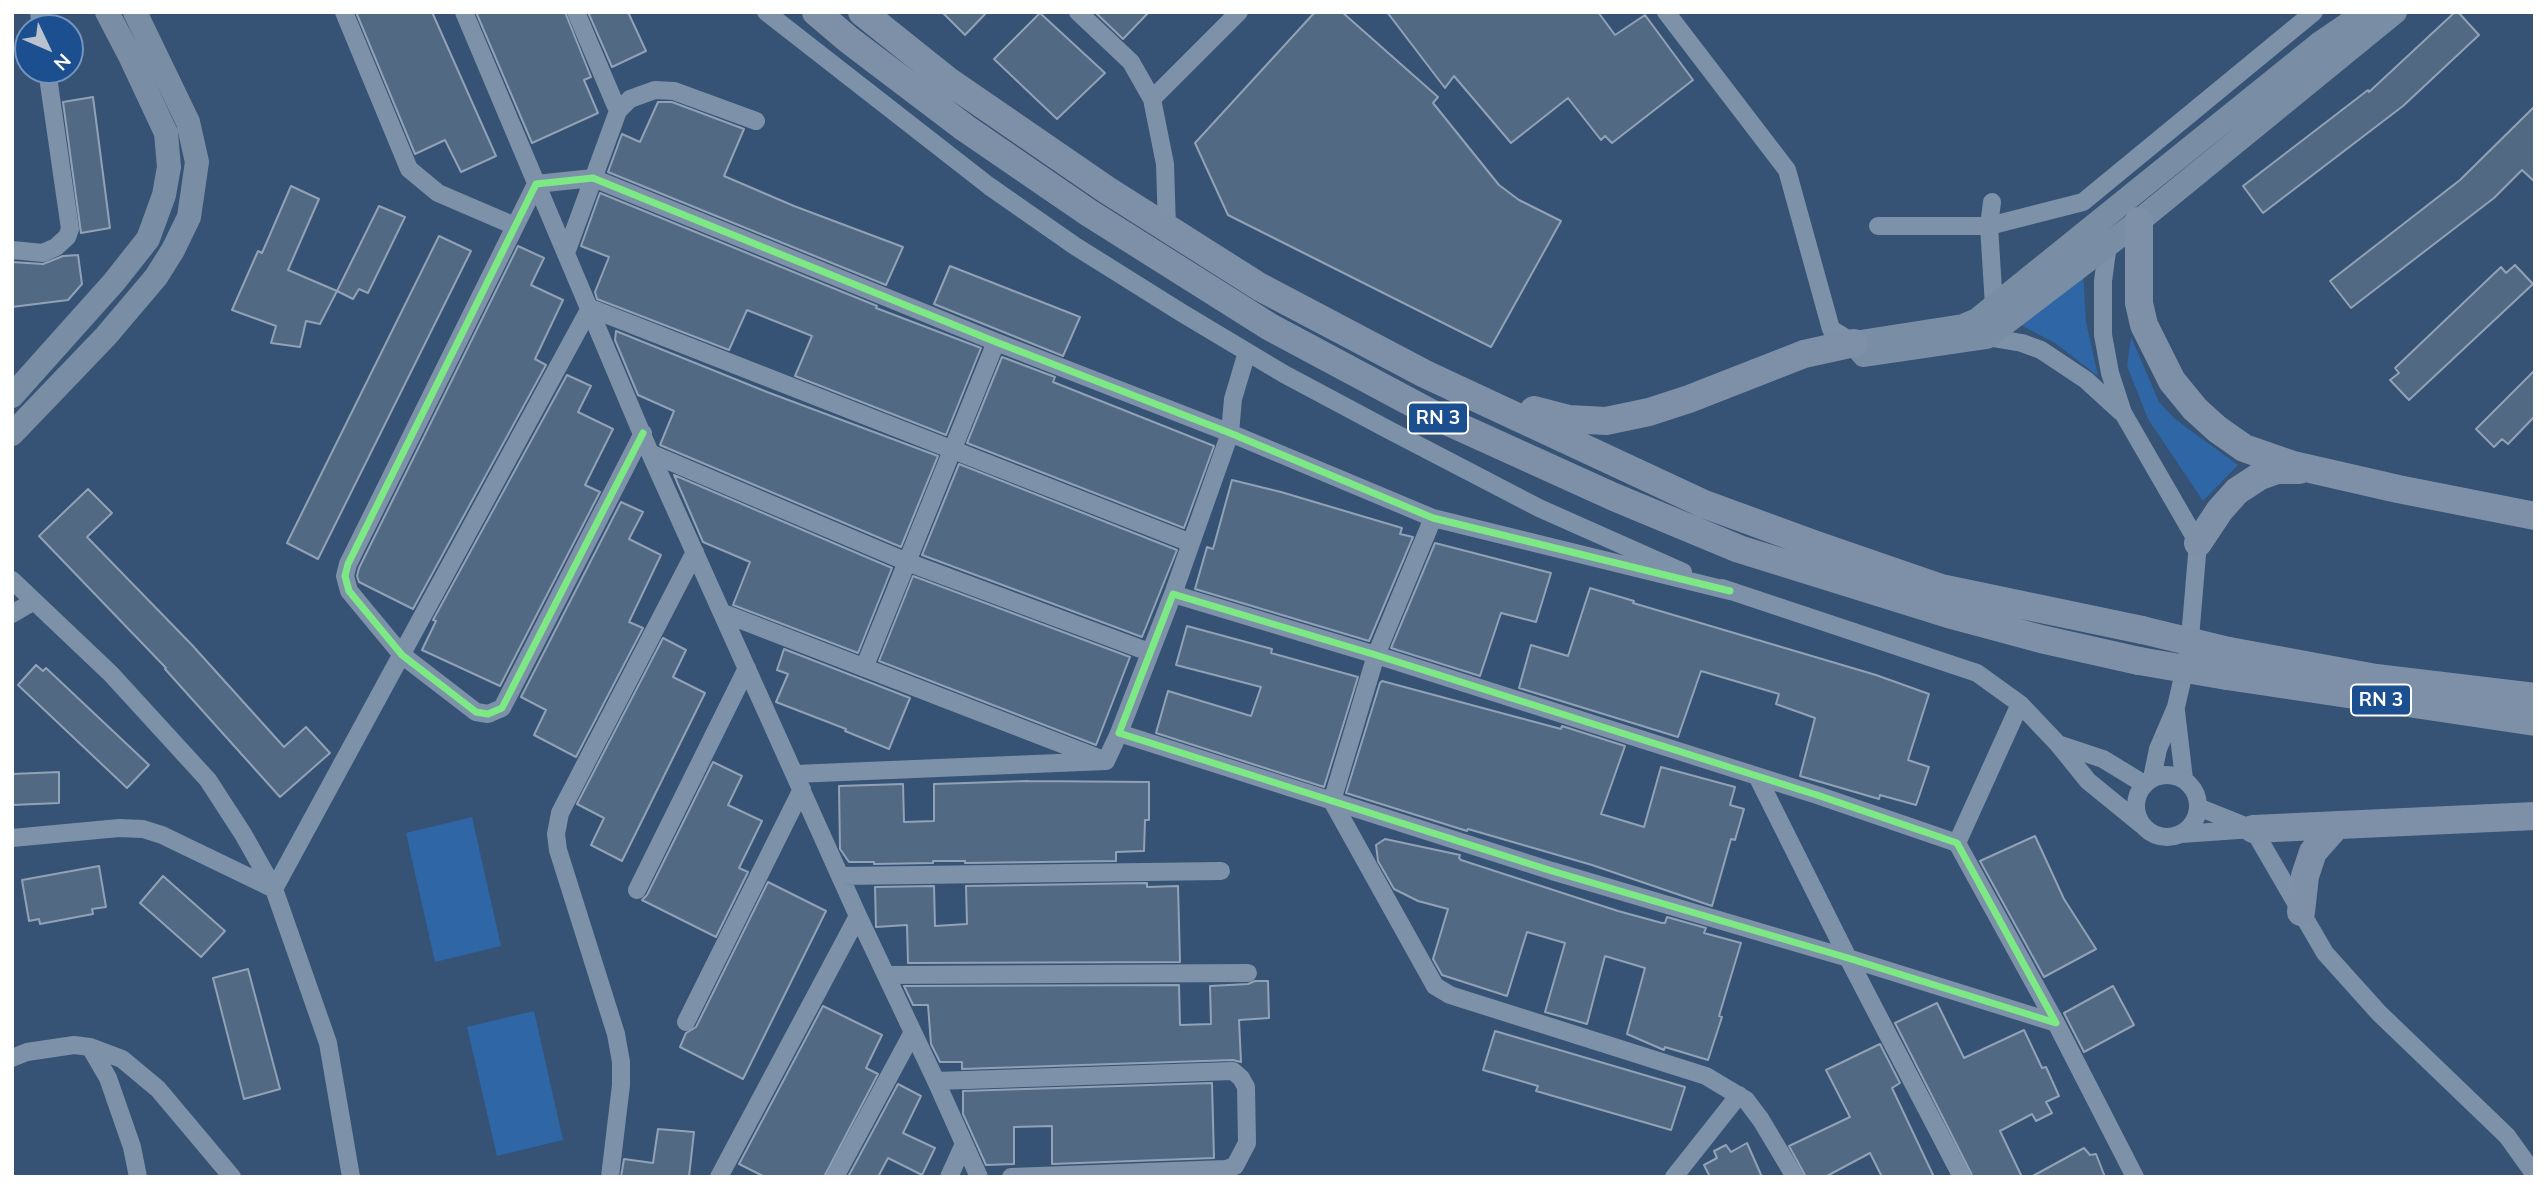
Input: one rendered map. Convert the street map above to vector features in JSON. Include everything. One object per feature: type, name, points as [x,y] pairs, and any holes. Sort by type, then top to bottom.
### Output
[{"type":"highway","name":"RN 3","points":[[816,12],[965,128],[1089,214],[1270,327],[1442,419],[1614,497],[1739,549],[1948,614],[2139,661],[2228,663],[2535,697]]},
{"type":"highway","name":"RN 3","points":[[862,12],[947,80],[1107,190],[1260,287],[1425,374],[1704,504],[1941,587],[2142,630],[2228,663],[2535,722]]},
{"type":"highway","points":[[2139,221],[2139,303],[2144,325],[2172,381],[2195,409],[2217,429],[2244,448],[2292,465],[2535,516]]},
{"type":"highway","points":[[1471,395],[1569,419],[1606,421],[1689,400],[1804,355],[1842,336]]},
{"type":"highway","points":[[2198,543],[2220,510],[2237,491],[2260,476],[2277,470],[2333,474]]},
{"type":"highway","points":[[2253,829],[2535,816]]},
{"type":"highway","points":[[2301,912],[2305,876],[2313,852],[2337,825]]},
{"type":"main road","points":[[12,396],[114,282],[148,239],[164,195],[169,167],[166,133],[107,12]]},
{"type":"main road","points":[[12,434],[106,336],[156,277],[189,217],[197,162],[188,122],[135,12]]},
{"type":"main road","points":[[1994,323],[2097,222],[2319,44],[2366,12]]},
{"type":"main road","points":[[1842,336],[1963,326],[1977,320],[1994,323],[2139,221],[2395,12]]},
{"type":"street","points":[[344,12],[410,169],[438,193],[515,226]]},
{"type":"street","points":[[464,12],[650,453],[858,916],[979,1177]]},
{"type":"street","points":[[576,12],[618,111]]},
{"type":"street","points":[[766,12],[989,186],[1075,246],[1284,374],[1539,508],[1664,564],[1730,591],[1977,673],[2020,704],[2088,781],[2150,832],[2160,836],[2253,829]]},
{"type":"street","points":[[1078,12],[1131,62],[1152,99],[1165,164],[1167,228]]},
{"type":"street","points":[[1152,99],[1238,12]]},
{"type":"street","points":[[1666,12],[1787,170],[1842,336]]},
{"type":"street","points":[[1878,226],[1989,226],[2083,202],[2314,12]]},
{"type":"street","points":[[12,250],[43,253],[57,247],[70,229],[49,84]]},
{"type":"street","points":[[566,253],[618,111],[629,99],[655,90],[674,91],[756,121]]},
{"type":"street","points":[[536,184],[593,178],[996,342],[1230,432],[1433,518],[1730,591]]},
{"type":"street","points":[[536,184],[348,564],[345,576],[349,590],[402,656],[476,712],[488,714],[502,708],[643,433]]},
{"type":"street","points":[[1992,202],[1989,226],[1994,323],[2022,343],[2050,355],[2086,380],[2123,413]]},
{"type":"street","points":[[2097,222],[2108,244],[2103,281],[2103,335],[2110,373],[2123,413],[2198,543],[2189,650],[2176,707],[2148,781],[2138,794],[2137,815],[2142,825]]},
{"type":"street","points":[[274,889],[590,308]]},
{"type":"street","points":[[590,308],[1191,544]]},
{"type":"street","points":[[864,668],[996,342]]},
{"type":"street","points":[[1106,761],[1173,594],[1230,432],[1233,399],[1247,352]]},
{"type":"street","points":[[650,453],[907,562],[1149,652]]},
{"type":"street","points":[[1433,518],[1376,655],[1332,801],[1435,986],[1450,995],[1706,1076],[1739,1095],[1761,1121],[1795,1177]]},
{"type":"street","points":[[610,1177],[621,1085],[621,1062],[616,1034],[558,850],[556,834],[560,813],[695,552]]},
{"type":"street","points":[[12,580],[111,674],[208,780],[243,834],[274,889],[328,1044],[351,1177]]},
{"type":"street","points":[[1173,594],[1376,655],[1757,776],[1957,843],[2056,1023],[2135,1177]]},
{"type":"street","points":[[12,614],[34,601]]},
{"type":"street","points":[[723,614],[1106,761]]},
{"type":"street","points":[[638,890],[747,668]]},
{"type":"street","points":[[1957,843],[2020,704]]},
{"type":"street","points":[[2176,707],[2184,779]]},
{"type":"street","points":[[1119,733],[1552,871],[1848,958],[2056,1023]]},
{"type":"street","points":[[2058,744],[2103,759],[2148,781]]},
{"type":"street","points":[[798,781],[1106,761]]},
{"type":"street","points":[[2148,781],[2163,774],[2174,775],[2184,779],[2192,787],[2197,796],[2198,807],[2190,827],[2181,834]]},
{"type":"street","points":[[1757,776],[1962,1177]]},
{"type":"street","points":[[686,1022],[798,781]]},
{"type":"street","points":[[2198,807],[2253,829],[2325,953],[2379,1013],[2507,1136],[2535,1175]]},
{"type":"street","points":[[12,838],[119,828],[143,829],[162,835],[274,889]]},
{"type":"street","points":[[840,876],[1221,870]]},
{"type":"street","points":[[719,1177],[858,916]]},
{"type":"street","points":[[886,975],[1248,973]]},
{"type":"street","points":[[835,1177],[913,1032]]},
{"type":"street","points":[[12,1058],[27,1052],[74,1045],[90,1047],[122,1059],[158,1089],[232,1177]]},
{"type":"street","points":[[90,1047],[108,1078],[132,1147],[138,1177]]},
{"type":"street","points":[[936,1081],[1233,1071],[1241,1077],[1246,1087],[1247,1143],[1235,1166],[1226,1170],[1011,1177]]},
{"type":"street","points":[[1674,1177],[1739,1095]]},
{"type":"street","points":[[949,1177],[964,1144]]},
{"type":"shaded area","points":[[2083,271],[2086,322],[2098,376],[2055,343],[2017,323]]},
{"type":"shaded area","points":[[2131,337],[2159,402],[2175,419],[2238,465],[2203,501],[2148,419],[2127,366]]},
{"type":"shaded area","points":[[472,817],[501,946],[435,962],[406,833]]},
{"type":"shaded area","points":[[534,1011],[563,1140],[497,1156],[467,1027]]},
{"type":"building","points":[[356,12],[432,12],[496,156],[461,172],[445,140],[415,154]]},
{"type":"building","points":[[476,12],[565,12],[591,77],[584,80],[598,113],[532,143]]},
{"type":"building","points":[[588,12],[628,12],[646,51],[612,67]]},
{"type":"building","points":[[942,12],[987,12],[965,35]]},
{"type":"building","points":[[1095,12],[1149,12],[1123,39]]},
{"type":"building","points":[[1315,12],[1342,12],[1438,97],[1433,103],[1499,185],[1519,200],[1561,221],[1491,347],[1228,215],[1195,143]]},
{"type":"building","points":[[1387,12],[1598,12],[1615,35],[1645,15],[1693,80],[1612,143],[1605,136],[1601,140],[1568,98],[1511,143],[1454,76],[1445,88]]},
{"type":"building","points":[[2455,12],[2479,35],[2403,106],[2263,213],[2243,186],[2368,90],[2369,92]]},
{"type":"building","points":[[1040,13],[1105,73],[1057,119],[994,59]]},
{"type":"building","points":[[93,97],[110,228],[81,233],[63,102]]},
{"type":"building","points":[[658,102],[672,102],[744,129],[724,176],[903,247],[886,285],[608,172],[622,134],[640,142]]},
{"type":"building","points":[[2535,106],[2535,182],[2522,170],[2494,198],[2351,308],[2330,281],[2460,180]]},
{"type":"building","points":[[291,186],[319,199],[288,270],[337,291],[320,324],[306,321],[300,347],[271,343],[276,326],[232,310],[258,251],[262,253]]},
{"type":"building","points":[[600,193],[877,306],[876,308],[981,348],[946,435],[795,376],[812,336],[747,310],[729,350],[597,299],[595,292],[609,257],[581,246]]},
{"type":"building","points":[[379,206],[405,217],[368,293],[359,289],[353,299],[337,291]]},
{"type":"building","points":[[439,236],[471,251],[318,559],[287,543]]},
{"type":"building","points":[[518,246],[544,258],[531,285],[563,300],[535,359],[546,365],[413,609],[359,582],[359,568]]},
{"type":"building","points":[[78,255],[82,284],[68,300],[12,307],[12,262],[43,264],[63,256]]},
{"type":"building","points":[[2515,265],[2533,284],[2409,400],[2390,380],[2399,373],[2395,368],[2501,267],[2506,273]]},
{"type":"building","points":[[950,266],[1080,317],[1063,356],[934,304]]},
{"type":"building","points":[[616,331],[767,392],[938,456],[901,547],[660,445],[674,411],[638,395],[615,340]]},
{"type":"building","points":[[1002,357],[1055,377],[1053,382],[1214,446],[1184,528],[967,443]]},
{"type":"building","points":[[2535,370],[2535,416],[2508,444],[2502,439],[2494,447],[2476,429]]},
{"type":"building","points":[[567,375],[591,386],[578,412],[613,429],[585,485],[600,492],[500,686],[422,650],[436,621],[433,620]]},
{"type":"building","points":[[959,464],[1177,550],[1142,637],[922,555]]},
{"type":"building","points":[[674,475],[892,568],[858,653],[733,605],[750,562],[703,542]]},
{"type":"building","points":[[1232,480],[1402,528],[1400,534],[1413,537],[1369,641],[1195,589],[1207,547],[1213,549]]},
{"type":"building","points":[[88,489],[112,513],[87,537],[192,645],[284,747],[306,727],[330,753],[280,797],[166,668],[39,536]]},
{"type":"building","points":[[621,502],[643,512],[629,539],[661,555],[629,622],[643,628],[576,757],[534,735],[546,710],[521,697]]},
{"type":"building","points":[[1435,543],[1551,573],[1536,622],[1501,613],[1480,676],[1391,648]]},
{"type":"building","points":[[913,576],[1130,657],[1096,745],[879,661]]},
{"type":"building","points":[[1590,588],[1876,675],[1929,694],[1908,760],[1929,767],[1916,805],[1880,795],[1879,799],[1800,776],[1815,718],[1776,704],[1779,694],[1701,671],[1678,737],[1519,688],[1531,645],[1568,656]]},
{"type":"building","points":[[1187,626],[1272,649],[1271,653],[1358,677],[1324,787],[1156,733],[1168,691],[1251,716],[1261,687],[1176,665]]},
{"type":"building","points":[[663,638],[686,650],[673,677],[705,693],[622,861],[591,845],[604,818],[577,804]]},
{"type":"building","points":[[784,649],[910,698],[889,749],[776,702],[788,674],[777,670]]},
{"type":"building","points":[[36,665],[43,671],[46,668],[149,765],[127,788],[18,685]]},
{"type":"building","points":[[1382,681],[1561,729],[1562,726],[1625,746],[1601,814],[1644,827],[1661,767],[1735,787],[1730,805],[1744,809],[1735,840],[1731,839],[1712,906],[1592,865],[1468,829],[1467,831],[1346,793]]},
{"type":"building","points":[[713,762],[742,776],[728,805],[762,821],[739,868],[748,872],[716,937],[642,900],[647,895]]},
{"type":"building","points":[[59,772],[59,803],[12,805],[12,774]]},
{"type":"building","points":[[1028,781],[1149,782],[1149,820],[1145,820],[1144,851],[1116,852],[1116,861],[933,861],[874,864],[849,862],[840,849],[839,786],[903,784],[904,822],[934,821],[934,784]]},
{"type":"building","points":[[2035,836],[2064,899],[2096,949],[2044,977],[1980,861]]},
{"type":"building","points":[[1385,839],[1460,855],[1461,860],[1618,911],[1662,923],[1665,923],[1667,917],[1706,928],[1704,933],[1741,943],[1708,1060],[1665,1047],[1664,1050],[1627,1034],[1645,968],[1605,956],[1587,1024],[1545,1012],[1565,943],[1527,932],[1507,996],[1442,975],[1433,959],[1448,909],[1418,901],[1394,889],[1378,861],[1376,845]]},
{"type":"building","points":[[99,866],[106,907],[92,909],[93,914],[40,924],[39,919],[29,921],[22,880]]},
{"type":"building","points":[[163,876],[225,931],[201,957],[140,903]]},
{"type":"building","points":[[768,882],[826,911],[743,1079],[680,1047],[686,1033],[696,1027]]},
{"type":"building","points":[[1147,883],[1147,887],[1178,886],[1180,962],[908,963],[907,925],[876,927],[875,887],[934,886],[935,926],[967,924],[966,886]]},
{"type":"building","points":[[248,969],[280,1089],[244,1099],[213,978]]},
{"type":"building","points":[[1268,981],[1269,1018],[1239,1020],[1241,1062],[1233,1060],[962,1069],[962,1062],[940,1062],[931,1044],[928,1005],[913,1005],[904,986],[1179,985],[1180,1025],[1211,1024],[1210,986],[1248,984]]},
{"type":"building","points":[[2113,986],[2134,1025],[2084,1052],[2064,1013]]},
{"type":"building","points":[[1937,1003],[1964,1058],[2024,1030],[2042,1068],[2046,1067],[2059,1096],[2046,1102],[2052,1113],[2036,1121],[2032,1114],[2000,1131],[2022,1177],[1973,1177],[1895,1023]]},
{"type":"building","points":[[823,1006],[882,1035],[866,1068],[878,1074],[824,1177],[765,1177],[739,1164]]},
{"type":"building","points":[[1495,1031],[1685,1087],[1671,1130],[1536,1091],[1538,1086],[1483,1070]]},
{"type":"building","points":[[1880,1044],[1900,1083],[1892,1088],[1934,1177],[1882,1177],[1870,1153],[1825,1177],[1806,1177],[1789,1146],[1850,1117],[1826,1070]]},
{"type":"building","points":[[1212,1083],[1214,1158],[1052,1164],[1052,1126],[1014,1127],[1014,1164],[986,1165],[963,1114],[963,1091]]},
{"type":"building","points":[[898,1084],[921,1096],[903,1133],[935,1148],[922,1175],[888,1158],[878,1177],[848,1177]]},
{"type":"building","points":[[658,1129],[694,1132],[689,1177],[621,1177],[624,1159],[653,1163]]},
{"type":"building","points":[[1747,1143],[1762,1177],[1710,1177],[1704,1165],[1717,1158],[1714,1151],[1726,1145],[1731,1152]]},
{"type":"building","points":[[2084,1148],[2090,1155],[2096,1154],[2105,1177],[2031,1177]]},
{"type":"cycle path","points":[[643,433],[502,708],[488,714],[476,712],[402,655],[349,591],[345,576],[348,564],[536,184],[593,178],[996,342],[1230,433],[1433,518],[1730,591]]},
{"type":"cycle path","points":[[1173,594],[1376,655],[1820,796],[1957,843],[2056,1023],[1848,958],[1552,871],[1119,733],[1173,594]]}]
